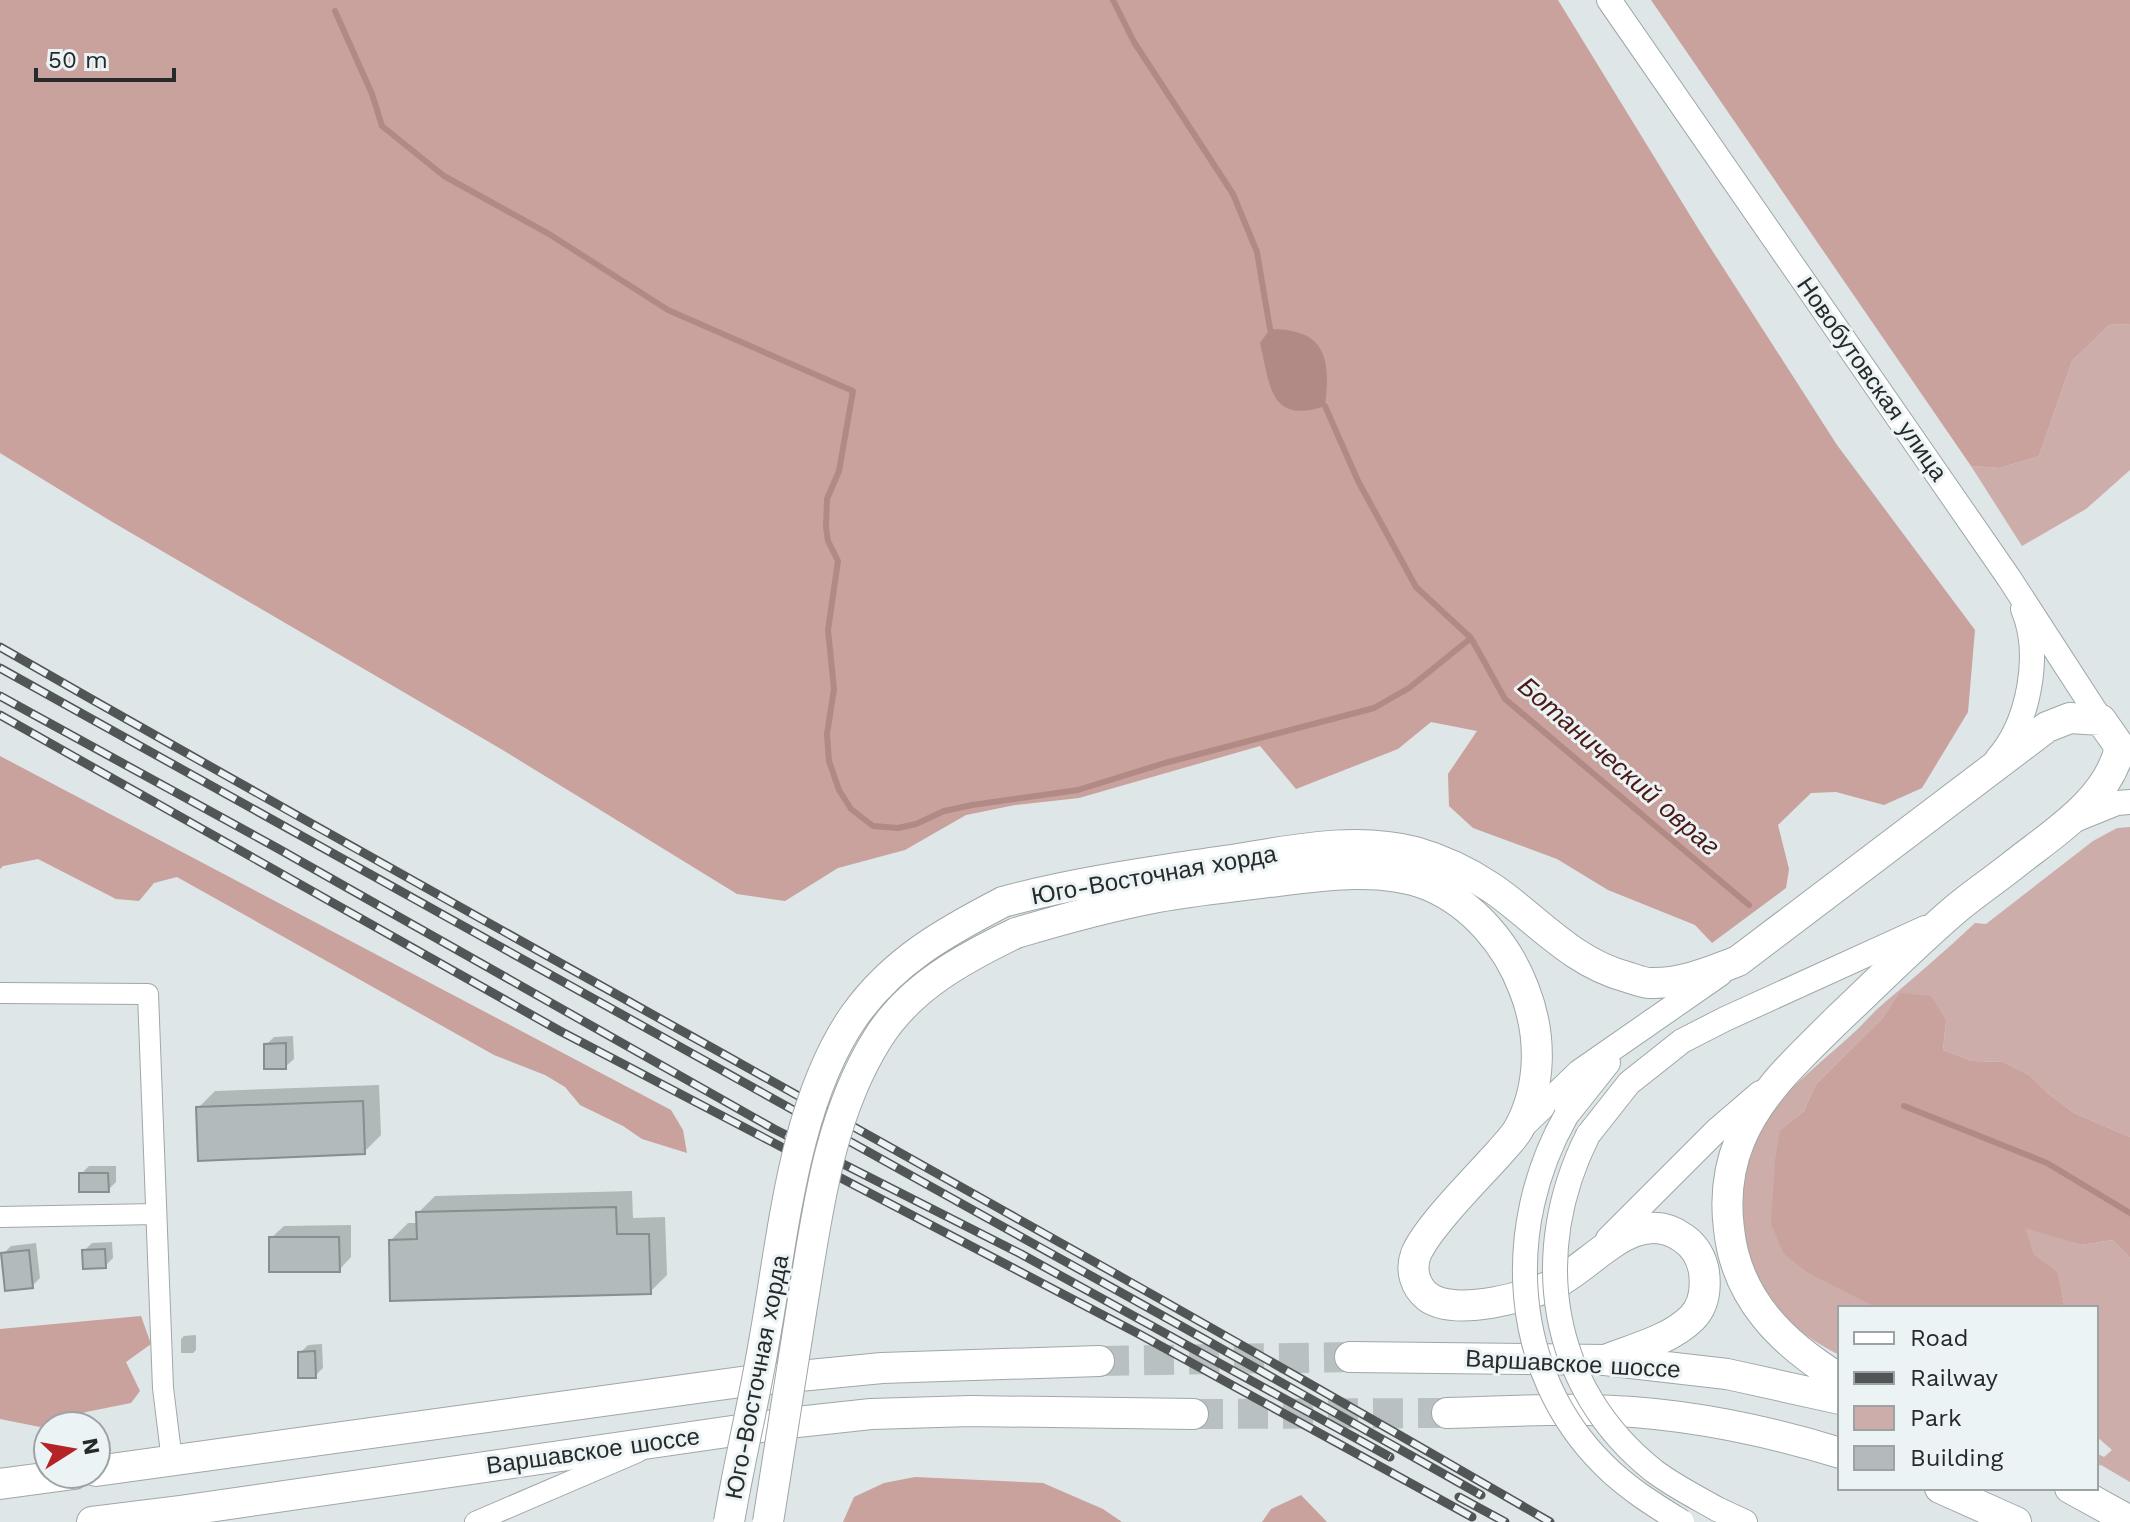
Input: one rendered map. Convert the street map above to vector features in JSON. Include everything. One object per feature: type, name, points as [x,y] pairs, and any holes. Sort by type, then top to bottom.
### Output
[{"type":"main road","name":"Юго-Восточная хорда","points":[[729,1522],[793,1180],[810,1110],[828,1059],[855,1014],[896,969],[940,934],[1003,902],[1050,889],[1318,847],[1370,844],[1415,852],[1461,869],[1494,890],[1572,952],[1607,972],[1649,983],[1691,979],[1738,961],[1975,779],[2058,721],[2082,717],[2101,720]]},
{"type":"main road","name":"Новобутовская улица","points":[[2101,720],[2125,755]]},
{"type":"main road","points":[[1838,1378],[1774,1329],[1745,1288],[1729,1238],[1728,1187],[1741,1138],[1754,1113],[1787,1069],[1953,911],[2062,827],[2105,784],[2125,755]]},
{"type":"main road","name":"Юго-Восточная хорда","points":[[768,1522],[825,1178],[854,1085],[879,1036],[915,995],[960,960],[1016,933],[1161,896],[1338,874],[1385,876],[1424,884],[1455,898],[1482,922],[1515,963],[1531,1006],[1538,1055],[1533,1091],[1517,1132],[1422,1243],[1413,1268],[1415,1280],[1420,1290],[1443,1304],[1489,1302],[1518,1297],[1559,1281],[1577,1270],[1592,1255],[1639,1229],[1654,1226],[1665,1228],[1688,1241],[1696,1251],[1705,1278],[1699,1310],[1674,1331],[1605,1360]]},
{"type":"main road","name":"Варшавское шоссе","points":[[1350,1357],[1605,1360],[1727,1374],[1838,1399]]},
{"type":"main road","name":"Варшавское шоссе","points":[[112,1469],[748,1381],[882,1368],[1099,1361]]},
{"type":"main road","name":"Варшавское шоссе","points":[[92,1522],[871,1414],[987,1411],[1193,1414]]},
{"type":"main road","name":"Варшавское шоссе","points":[[1447,1413],[1636,1412],[1719,1423],[1838,1453]]},
{"type":"main road","points":[[0,1484],[32,1480]]},
{"type":"main road","points":[[1944,1490],[2016,1522]]},
{"type":"main road","points":[[2074,1490],[2130,1521]]},
{"type":"street","name":"Новобутовская улица","points":[[1609,0],[2009,578],[2101,720]]},
{"type":"street","points":[[1975,779],[2005,750],[2015,733],[2028,686],[2031,641],[2027,618],[2009,578]]},
{"type":"street","points":[[2062,827],[2108,806],[2130,802]]},
{"type":"street","points":[[1745,1522],[1717,1509],[1654,1470],[1625,1444],[1595,1404],[1570,1357],[1555,1291],[1555,1237],[1567,1182],[1588,1135],[1629,1083],[1682,1041],[1892,945],[1953,911]]},
{"type":"street","points":[[1517,1132],[1579,1072],[1738,961]]},
{"type":"street","points":[[0,993],[148,994],[163,1388],[172,1461]]},
{"type":"street","points":[[1653,1020],[1608,1063],[1566,1116],[1552,1141],[1540,1171],[1525,1233],[1525,1293],[1534,1343],[1553,1394],[1586,1445],[1633,1491],[1682,1522]]},
{"type":"street","points":[[1592,1255],[1718,1129],[1787,1069]]},
{"type":"street","points":[[0,1217],[156,1214]]},
{"type":"street","points":[[475,1522],[663,1441]]},
{"type":"street","points":[[509,1522],[563,1485]]},
{"type":"green space","points":[[2130,324],[2130,470],[2086,509],[2022,546],[1971,466],[2000,468],[2039,456],[2072,361],[2109,325]]},
{"type":"green space","points":[[2130,827],[2130,1137],[2074,1113],[2029,1075],[2003,1062],[1972,1061],[1943,1050],[1946,1021],[1899,993],[1882,1019],[1816,1084],[1804,1111],[1780,1130],[1863,1299],[1874,1306],[1838,1306],[1838,1354],[1824,1347],[1796,1327],[1772,1302],[1748,1256],[1740,1216],[1740,1188],[1744,1161],[1755,1133],[1792,1088],[1975,923],[1986,924],[2093,841],[2117,828]]},
{"type":"green space","points":[[2024,1227],[2081,1245],[2112,1240],[2130,1258],[2130,1482],[2098,1466],[2098,1454],[2104,1457],[2112,1450],[2098,1438],[2098,1306],[2062,1306],[2058,1274],[2034,1254]]},
{"type":"shaded area","points":[[0,0],[1558,0],[1699,230],[1837,445],[1975,630],[1968,712],[1922,788],[1884,805],[1836,792],[1811,793],[1778,825],[1789,869],[1786,888],[1712,943],[1695,925],[1608,890],[1557,859],[1473,828],[1449,806],[1448,774],[1477,731],[1431,722],[1398,749],[1296,789],[1260,746],[1079,798],[1015,805],[966,815],[905,850],[838,868],[785,901],[737,894],[501,749],[0,453]]},
{"type":"shaded area","points":[[1651,0],[2130,0],[2130,324],[2109,325],[2072,361],[2039,456],[2000,468],[1971,466]]},
{"type":"shaded area","points":[[1270,329],[1303,334],[1321,350],[1327,374],[1325,406],[1293,410],[1275,397],[1260,343]]},
{"type":"shaded area","points":[[0,756],[671,1110],[683,1130],[687,1153],[642,1139],[580,1105],[565,1087],[545,1075],[494,1055],[177,877],[154,883],[139,901],[116,899],[38,859],[0,869]]},
{"type":"shaded area","points":[[1899,993],[1931,996],[1946,1021],[1943,1050],[1972,1061],[2003,1062],[2029,1075],[2074,1113],[2130,1137],[2130,1258],[2112,1240],[2081,1245],[2025,1228],[2034,1254],[2058,1273],[2062,1306],[1873,1306],[1807,1272],[1784,1254],[1771,1224],[1780,1130],[1804,1111],[1816,1084],[1882,1019]]},
{"type":"shaded area","points":[[141,1316],[151,1344],[126,1362],[140,1391],[131,1403],[96,1410],[32,1410],[32,1425],[0,1419],[0,1329]]},
{"type":"shaded area","points":[[915,1477],[1043,1483],[1103,1509],[1122,1522],[843,1522],[854,1497],[884,1483]]},
{"type":"shaded area","points":[[1301,1495],[1327,1522],[1262,1522],[1271,1509]]},
{"type":"building","points":[[286,1043],[286,1069],[264,1069],[264,1044]]},
{"type":"building","points":[[363,1101],[365,1154],[198,1161],[196,1107]]},
{"type":"building","points":[[79,1173],[108,1173],[109,1192],[79,1192]]},
{"type":"building","points":[[616,1207],[617,1234],[649,1234],[651,1294],[390,1301],[389,1240],[417,1239],[416,1212]]},
{"type":"building","points":[[269,1237],[339,1237],[340,1272],[269,1272]]},
{"type":"building","points":[[105,1249],[106,1268],[83,1269],[82,1250]]},
{"type":"building","points":[[29,1250],[33,1288],[5,1291],[1,1253]]},
{"type":"building","points":[[315,1351],[316,1378],[298,1378],[298,1352]]},
{"type":"waterway","points":[[1113,0],[1134,42],[1233,194],[1257,252],[1270,329]]},
{"type":"waterway","points":[[335,11],[372,94],[382,126],[444,176],[549,234],[668,310],[853,391],[839,471],[827,499],[828,541],[838,561],[828,630],[834,689],[827,734],[829,761],[839,790],[851,809],[873,826],[898,828],[916,824],[944,811],[972,805],[1078,790],[1165,763],[1374,708],[1409,688],[1471,638]]},
{"type":"waterway","name":"Ботанический овраг","points":[[1325,406],[1358,481],[1416,587],[1471,638],[1505,699],[1749,905]]},
{"type":"waterway","name":"Ботанический овраг","points":[[1904,1106],[2047,1163],[2130,1213]]},
{"type":"tunnel","points":[[1099,1361],[1350,1357]]},
{"type":"tunnel","points":[[1193,1414],[1447,1413]]},
{"type":"railway","points":[[0,647],[1164,1301],[1550,1522]]},
{"type":"railway","points":[[0,668],[1481,1495]]},
{"type":"railway","points":[[0,696],[277,848],[774,1129],[1021,1254],[1390,1457]]},
{"type":"railway","points":[[0,715],[560,1031],[1139,1334],[1472,1517]]},
{"type":"railway","points":[[1459,1497],[1505,1522]]}]
